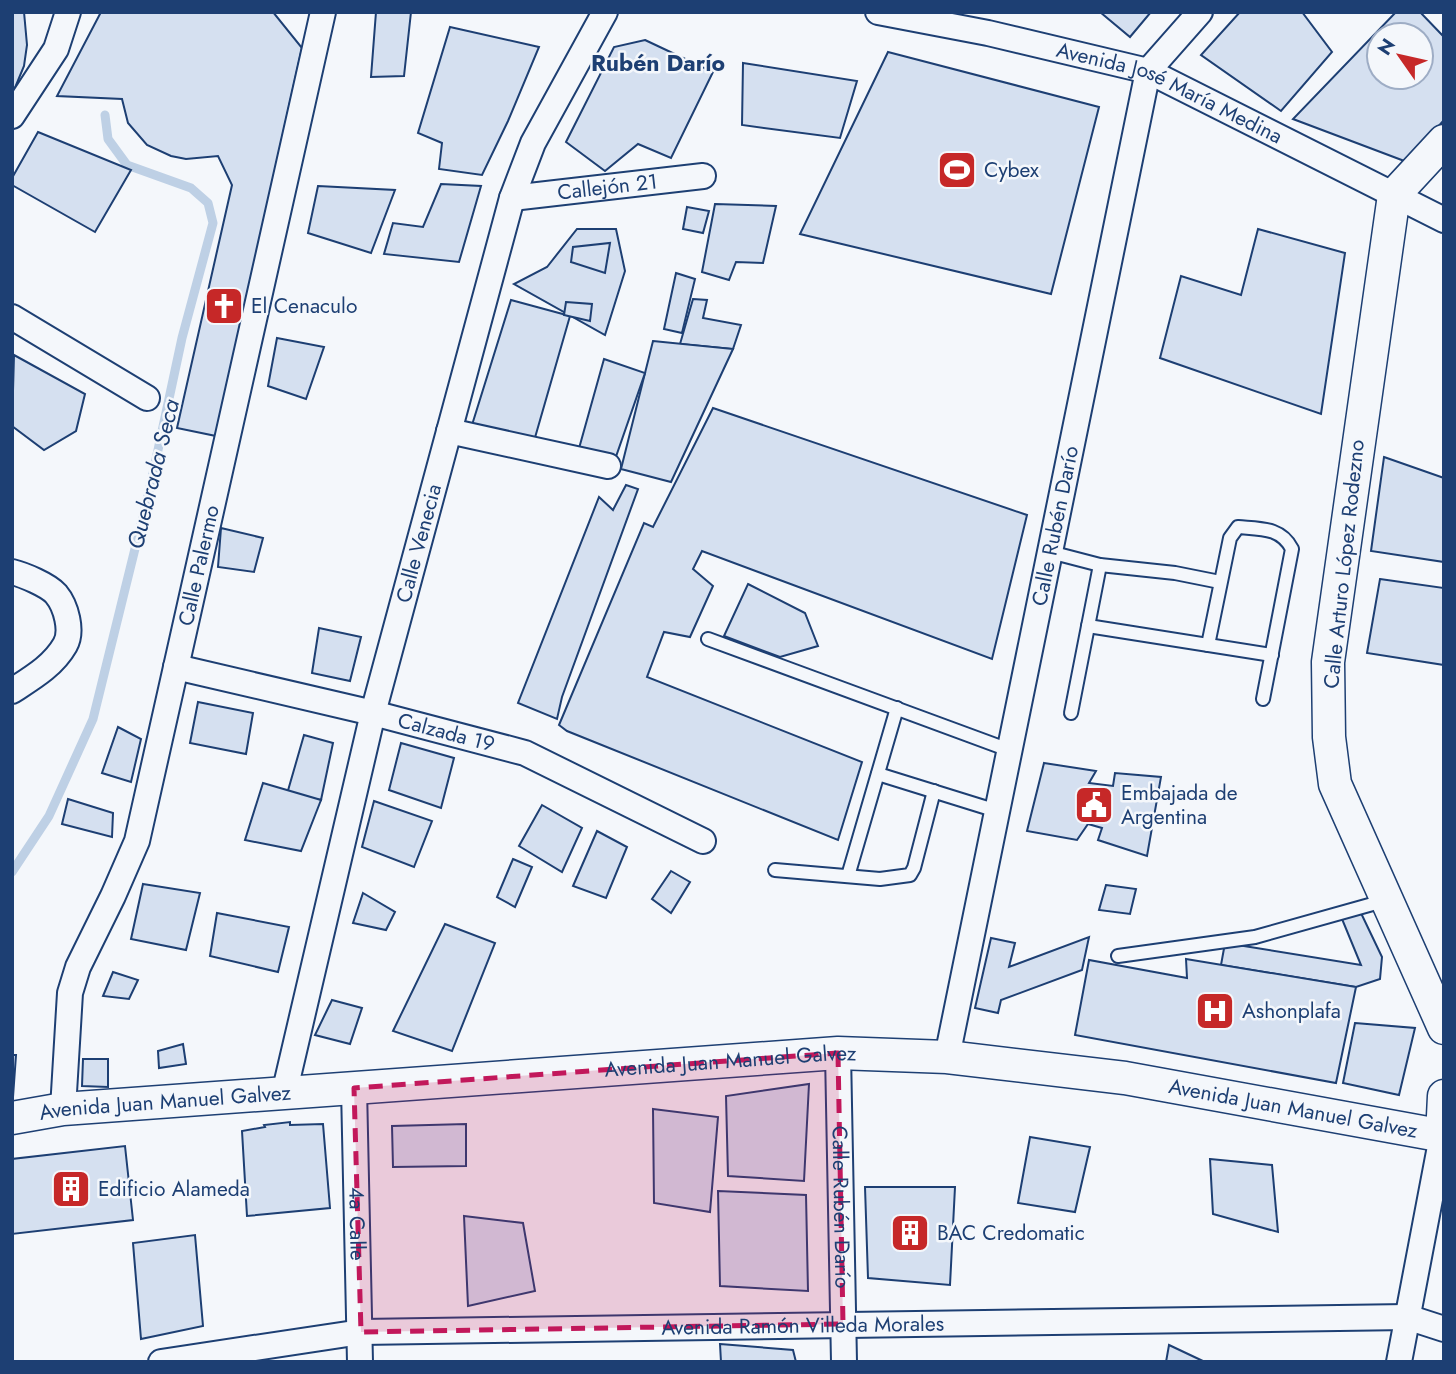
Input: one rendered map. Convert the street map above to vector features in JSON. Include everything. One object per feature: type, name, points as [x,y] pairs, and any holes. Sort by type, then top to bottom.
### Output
[{"type":"street","points":[[12,116],[56,49],[68,12]]},
{"type":"street","name":"Calle Palermo","points":[[63,1109],[70,993],[78,967],[137,842],[323,12]]},
{"type":"street","name":"Calle Venecia","points":[[284,1094],[373,713],[512,198],[533,143],[605,12]]},
{"type":"street","name":"Avenida José María Medina","points":[[878,12],[988,33],[1148,71],[1444,220]]},
{"type":"street","name":"Calle Rubén Darío","points":[[947,1057],[1148,71],[1200,12]]},
{"type":"street","points":[[1394,195],[1444,141]]},
{"type":"street","name":"Callejón 21","points":[[512,198],[703,176]]},
{"type":"street","name":"Calle Arturo López Rodezno","points":[[1394,195],[1328,662],[1329,737],[1335,784],[1444,1028]]},
{"type":"street","points":[[12,317],[146,398]]},
{"type":"street","points":[[449,431],[608,466]]},
{"type":"street","points":[[12,572],[26,576],[55,593],[68,620],[66,643],[41,673],[12,691]]},
{"type":"street","name":"Calzada 19","points":[[176,667],[373,713],[525,753],[703,841]]},
{"type":"street","name":"Calle Rubén Darío","points":[[838,1053],[844,1362]]},
{"type":"street","name":"Avenida Juan Manuel Galvez","points":[[12,1118],[63,1109],[838,1053],[947,1057],[1125,1078],[1443,1136]]},
{"type":"street","name":"4a Calle","points":[[354,1088],[360,1362]]},
{"type":"street","points":[[1399,1362],[1443,1136],[1444,1096]]},
{"type":"street","name":"Avenida Ramón Villeda Morales","points":[[161,1362],[361,1332],[1407,1317],[1444,1329]]},
{"type":"lane","points":[[1208,645],[1230,538],[1238,527],[1274,532],[1286,537],[1292,550],[1263,699]]},
{"type":"lane","points":[[1050,552],[1100,565],[1175,573],[1220,582]]},
{"type":"lane","points":[[1071,713],[1100,565]]},
{"type":"lane","points":[[1088,626],[1272,655]]},
{"type":"lane","points":[[708,639],[1009,750]]},
{"type":"lane","points":[[848,876],[897,708]]},
{"type":"lane","points":[[878,774],[997,811]]},
{"type":"lane","points":[[775,870],[880,879],[910,875],[915,868],[934,791]]},
{"type":"lane","points":[[1118,956],[1255,937],[1387,900]]},
{"type":"highlighted area","points":[[838,1053],[843,1324],[361,1332],[354,1088]]},
{"type":"building","points":[[12,12],[24,12],[27,45],[24,66],[12,95]]},
{"type":"building","name":"El Cenaculo","points":[[101,12],[273,12],[302,48],[216,436],[177,428],[232,185],[218,156],[186,159],[171,156],[147,145],[128,123],[122,99],[57,96]]},
{"type":"building","points":[[376,12],[411,12],[404,76],[371,77]]},
{"type":"building","points":[[1100,12],[1151,12],[1130,37]]},
{"type":"building","points":[[1240,12],[1302,12],[1332,52],[1281,111],[1201,55]]},
{"type":"building","points":[[1396,12],[1420,12],[1429,21],[1387,21]]},
{"type":"building","points":[[450,27],[539,47],[482,175],[439,169],[442,143],[418,133]]},
{"type":"building","points":[[1435,28],[1444,37],[1444,120],[1407,162],[1293,119],[1365,44],[1365,91],[1435,91]]},
{"type":"building","points":[[645,40],[713,72],[671,158],[638,144],[605,171],[566,142],[614,47]]},
{"type":"building","name":"Cybex","points":[[888,52],[1099,107],[1051,294],[800,234]]},
{"type":"building","points":[[743,63],[857,81],[840,138],[742,125]]},
{"type":"building","points":[[38,132],[131,170],[95,232],[12,185],[12,178]]},
{"type":"building","points":[[441,184],[481,186],[459,262],[384,254],[393,223],[423,227]]},
{"type":"building","points":[[318,186],[395,190],[371,253],[308,233]]},
{"type":"building","points":[[715,204],[776,206],[763,263],[736,262],[729,280],[702,272]]},
{"type":"building","points":[[687,207],[709,211],[703,233],[683,229]]},
{"type":"building","points":[[577,229],[616,229],[625,271],[605,335],[514,284],[547,267]]},
{"type":"building","points":[[1258,229],[1345,253],[1321,414],[1160,358],[1181,276],[1241,295]]},
{"type":"building","points":[[610,243],[605,273],[571,262],[573,247]]},
{"type":"building","points":[[676,273],[695,279],[682,333],[664,329]]},
{"type":"building","points":[[693,299],[707,300],[703,318],[741,325],[733,349],[680,344]]},
{"type":"building","points":[[511,300],[570,316],[534,441],[472,425]]},
{"type":"building","points":[[566,302],[592,304],[590,321],[564,315]]},
{"type":"building","points":[[277,338],[324,347],[306,399],[268,386]]},
{"type":"building","points":[[653,341],[733,349],[671,482],[621,469]]},
{"type":"building","points":[[14,355],[85,394],[76,431],[44,450],[12,426]]},
{"type":"building","points":[[604,359],[645,373],[612,468],[578,452]]},
{"type":"building","points":[[713,408],[1027,515],[992,659],[702,551],[693,569],[713,586],[690,637],[664,632],[647,677],[862,762],[838,840],[567,731],[559,725],[644,523],[653,527]]},
{"type":"building","points":[[1384,457],[1444,478],[1444,562],[1371,551]]},
{"type":"building","points":[[626,485],[638,489],[562,697],[557,719],[518,703],[599,497],[613,510]]},
{"type":"building","points":[[221,528],[263,538],[254,572],[218,567]]},
{"type":"building","points":[[1380,579],[1444,588],[1444,665],[1367,653]]},
{"type":"building","points":[[748,584],[805,613],[818,646],[780,657],[724,636]]},
{"type":"building","points":[[319,628],[361,637],[350,681],[312,673]]},
{"type":"building","points":[[198,702],[253,713],[246,754],[190,743]]},
{"type":"building","points":[[118,727],[141,739],[131,782],[102,773]]},
{"type":"building","points":[[304,735],[333,743],[321,800],[287,794]]},
{"type":"building","points":[[401,743],[454,758],[441,808],[389,790]]},
{"type":"building","name":"Embajada de Argentina","points":[[1044,763],[1096,771],[1089,783],[1113,786],[1115,773],[1161,777],[1147,856],[1098,840],[1102,828],[1088,824],[1077,840],[1027,831]]},
{"type":"building","points":[[263,783],[321,800],[301,851],[245,840]]},
{"type":"building","points":[[68,799],[113,813],[112,837],[62,824]]},
{"type":"building","points":[[374,801],[432,821],[414,867],[362,847]]},
{"type":"building","points":[[542,805],[582,828],[562,872],[519,846]]},
{"type":"building","points":[[597,831],[627,847],[606,898],[573,886]]},
{"type":"building","points":[[513,859],[532,867],[515,907],[497,897]]},
{"type":"building","points":[[671,871],[690,882],[671,913],[652,899]]},
{"type":"building","points":[[143,884],[200,893],[186,950],[131,939]]},
{"type":"building","points":[[1106,885],[1136,889],[1130,914],[1099,910]]},
{"type":"building","points":[[363,893],[395,912],[386,930],[353,923]]},
{"type":"building","points":[[1360,911],[1382,957],[1380,979],[1356,987],[1221,965],[1225,943],[1361,965],[1342,919]]},
{"type":"building","points":[[217,913],[289,927],[278,972],[210,956]]},
{"type":"building","points":[[445,924],[495,943],[452,1051],[393,1031]]},
{"type":"building","points":[[1089,937],[1082,970],[1001,1000],[998,1013],[975,1008],[991,938],[1015,943],[1009,967]]},
{"type":"building","name":"Ashonplafa","points":[[1186,959],[1356,987],[1336,1083],[1075,1035],[1089,960],[1187,978]]},
{"type":"building","points":[[113,972],[138,980],[129,999],[103,996]]},
{"type":"building","points":[[332,1000],[362,1008],[350,1044],[315,1035]]},
{"type":"building","points":[[1355,1023],[1415,1028],[1399,1095],[1343,1083]]},
{"type":"building","points":[[183,1044],[186,1064],[159,1068],[158,1051]]},
{"type":"building","points":[[12,1055],[16,1055],[13,1097],[12,1097]]},
{"type":"building","points":[[83,1059],[108,1059],[108,1087],[82,1086]]},
{"type":"building","points":[[809,1084],[804,1181],[728,1176],[726,1096]]},
{"type":"building","points":[[653,1109],[718,1117],[710,1212],[654,1203]]},
{"type":"building","points":[[290,1122],[290,1125],[323,1124],[330,1208],[247,1216],[242,1131]]},
{"type":"building","points":[[466,1124],[466,1166],[393,1167],[392,1126]]},
{"type":"building","points":[[1030,1137],[1090,1147],[1075,1212],[1018,1203]]},
{"type":"building","name":"Edificio Alameda","points":[[125,1146],[133,1220],[12,1234],[12,1159]]},
{"type":"building","points":[[1210,1159],[1272,1165],[1278,1232],[1213,1214]]},
{"type":"building","name":"BAC Credomatic","points":[[865,1187],[955,1187],[950,1285],[868,1278]]},
{"type":"building","points":[[718,1191],[806,1195],[808,1291],[720,1286]]},
{"type":"building","points":[[464,1216],[523,1223],[535,1291],[468,1306]]},
{"type":"building","points":[[195,1235],[203,1326],[141,1339],[133,1243]]},
{"type":"building","points":[[720,1344],[793,1350],[796,1362],[721,1362]]},
{"type":"building","points":[[1169,1345],[1205,1362],[1166,1362]]},
{"type":"waterway","name":"Quebrada Seca","points":[[12,872],[49,816],[93,719],[149,492],[182,338],[213,223],[208,203],[191,188],[127,165],[108,139],[105,115]]},
{"type":"place","name":"Cybex","points":[[957,170]]},
{"type":"place","name":"El Cenaculo","points":[[224,306]]},
{"type":"place","name":"Embajada de Argentina","points":[[1094,805]]},
{"type":"place","name":"Ashonplafa","points":[[1215,1011]]},
{"type":"place","name":"Edificio Alameda","points":[[71,1189]]},
{"type":"place","name":"BAC Credomatic","points":[[910,1233]]},
{"type":"district","name":"Rubén Darío","points":[[658,63]]}]
